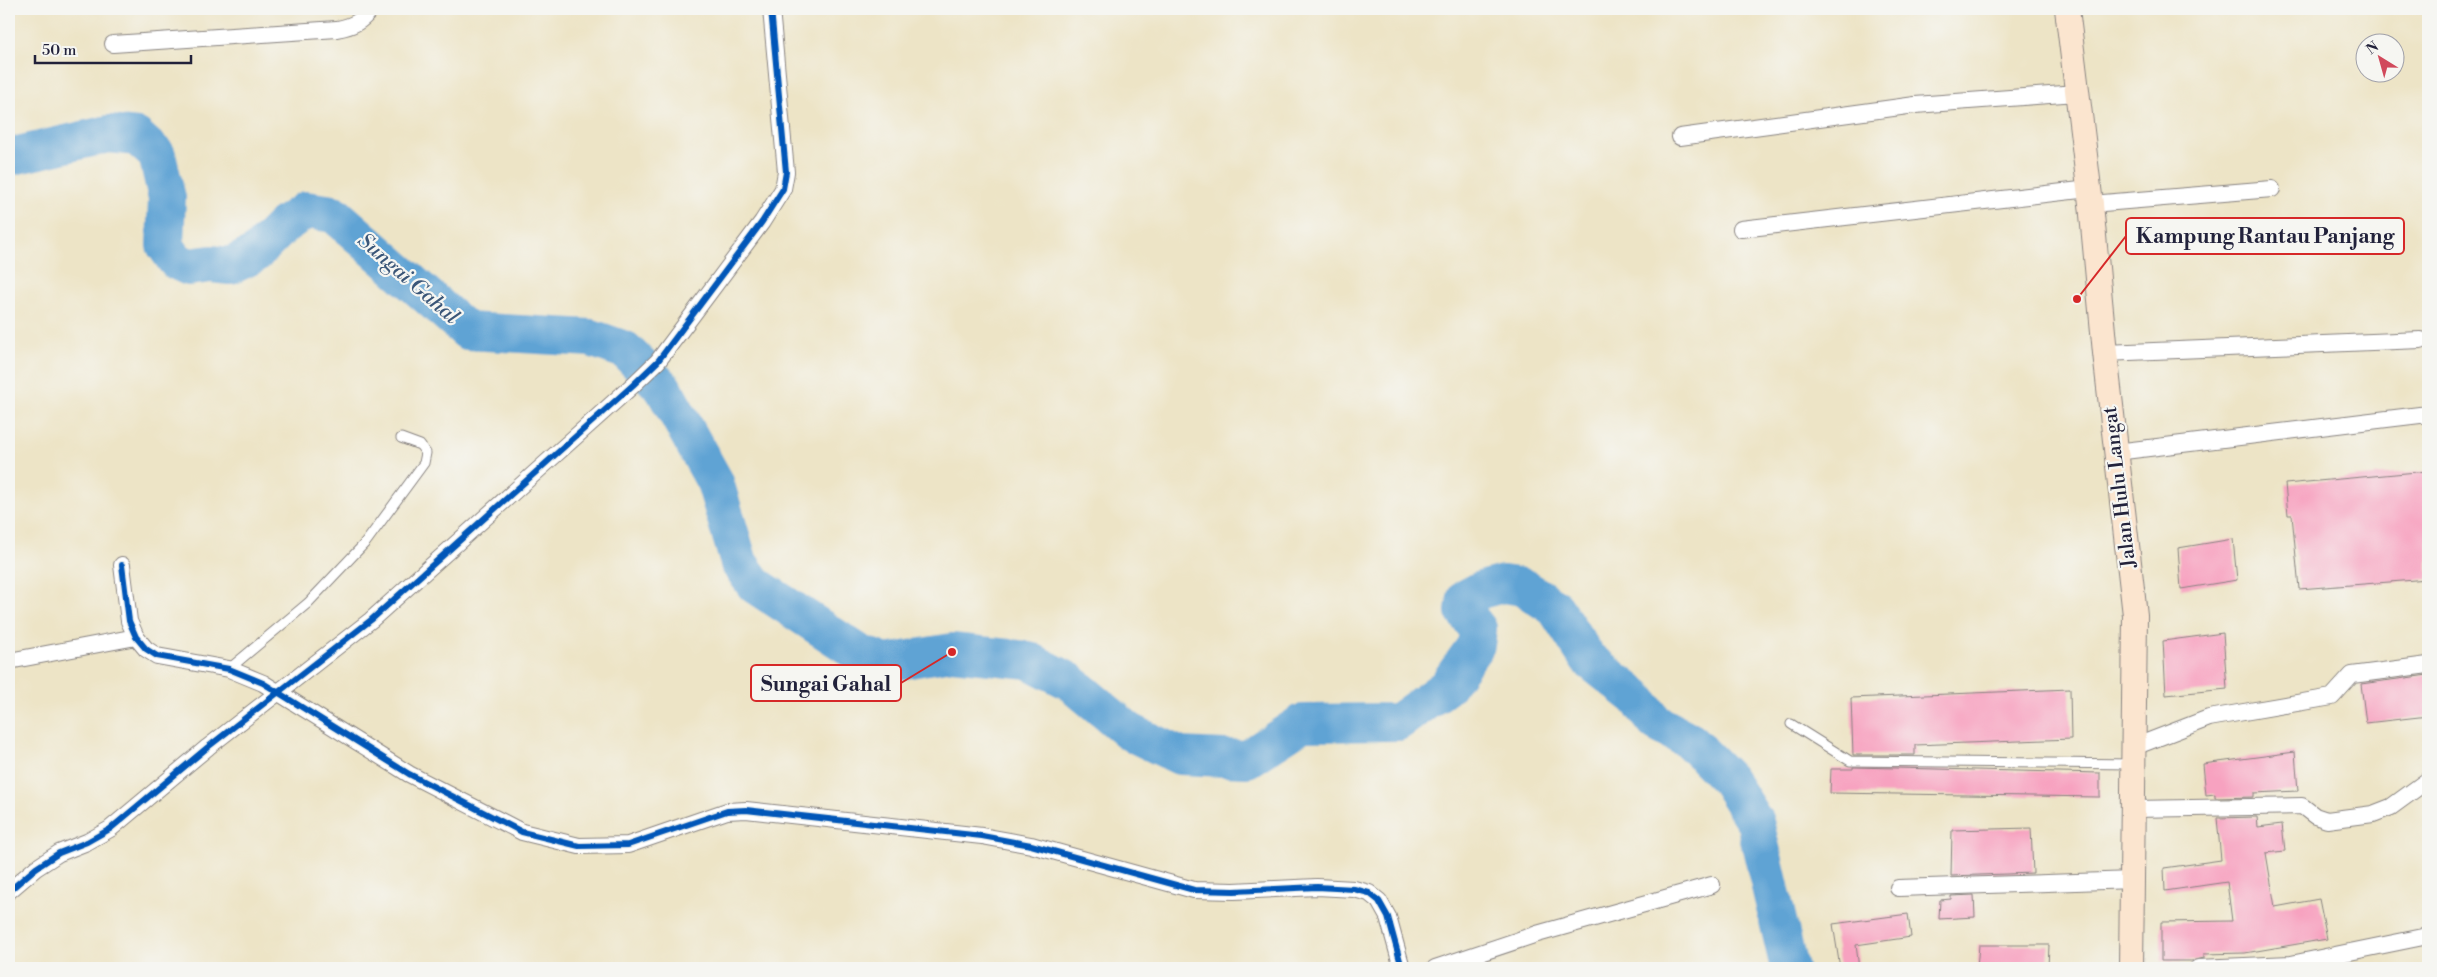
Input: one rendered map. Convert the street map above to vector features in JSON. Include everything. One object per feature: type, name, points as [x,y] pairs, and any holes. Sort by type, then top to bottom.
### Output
[{"type":"street","points":[[113,44],[337,29],[353,26],[364,19],[371,9]]},
{"type":"street","points":[[9,891],[36,868],[59,853],[87,842],[110,829],[208,746],[371,620],[658,361],[762,222],[783,189],[786,172],[772,9]]},
{"type":"street","name":"Jalan Hulu Langat","points":[[2067,9],[2090,197],[2105,353],[2135,615],[2132,968]]},
{"type":"street","points":[[1680,136],[1915,105],[2077,93]]},
{"type":"street","points":[[1740,229],[2090,197],[2272,189]]},
{"type":"street","points":[[2105,353],[2421,340]]},
{"type":"street","points":[[2116,452],[2428,414]]},
{"type":"street","points":[[122,565],[129,621],[136,637],[146,650],[157,656],[229,669],[264,683],[409,774],[522,832],[579,846],[628,845],[726,811],[746,810],[982,836],[1031,845],[1194,890],[1234,891],[1317,887],[1354,889],[1369,893],[1379,901],[1388,917],[1402,968]]},
{"type":"street","points":[[9,660],[136,637]]},
{"type":"street","points":[[2134,755],[2208,718],[2332,698],[2352,675],[2428,665]]},
{"type":"street","points":[[2133,809],[2302,806],[2320,818],[2336,820],[2378,813],[2391,807],[2428,780]]},
{"type":"street","points":[[1898,888],[2132,880]]},
{"type":"street","points":[[1435,968],[1537,934],[1712,885]]},
{"type":"street","points":[[2198,968],[2291,964],[2428,936]]},
{"type":"lane","points":[[229,669],[308,603],[366,542],[424,463],[426,453],[420,445],[401,438]]},
{"type":"lane","points":[[1791,724],[1850,761],[2134,755]]},
{"type":"building","points":[[2428,471],[2428,579],[2299,589],[2292,515],[2288,515],[2285,484]]},
{"type":"building","points":[[2233,539],[2237,580],[2181,589],[2178,548]]},
{"type":"building","points":[[2223,633],[2227,689],[2166,695],[2163,641]]},
{"type":"building","points":[[2428,675],[2428,716],[2366,723],[2361,684]]},
{"type":"building","points":[[2070,689],[2071,739],[1915,745],[1915,755],[1853,755],[1851,698]]},
{"type":"building","points":[[2295,752],[2298,791],[2254,793],[2254,797],[2215,798],[2215,794],[2206,795],[2203,764]]},
{"type":"building","points":[[1853,767],[2100,773],[2100,797],[1830,793],[1831,769],[1853,769]]},
{"type":"building","points":[[2257,817],[2258,827],[2282,824],[2285,851],[2266,853],[2275,907],[2319,899],[2327,939],[2245,953],[2204,954],[2204,958],[2192,961],[2161,961],[2161,922],[2232,921],[2227,882],[2165,891],[2164,868],[2221,860],[2217,818]]},
{"type":"building","points":[[2031,828],[2033,873],[1951,876],[1952,830]]},
{"type":"building","points":[[1974,895],[1975,917],[1939,919],[1940,900],[1951,899],[1951,896]]},
{"type":"building","points":[[1908,914],[1911,937],[1856,945],[1859,968],[1840,968],[1833,924]]},
{"type":"building","points":[[1979,945],[2049,945],[2048,968],[1977,968]]},
{"type":"waterway","name":"Sungai Gahal","points":[[9,157],[109,134],[137,137],[157,155],[167,198],[165,245],[176,261],[189,267],[211,264],[230,266],[255,254],[284,225],[306,210],[334,214],[467,331],[591,338],[625,350],[663,388],[715,482],[739,563],[755,585],[859,653],[886,663],[952,652],[1028,660],[1069,681],[1130,732],[1180,756],[1247,759],[1302,723],[1398,722],[1446,687],[1476,645],[1478,629],[1464,611],[1466,598],[1481,590],[1503,584],[1523,587],[1555,608],[1588,659],[1636,697],[1656,723],[1690,741],[1728,779],[1755,822],[1789,968]]},
{"type":"cycle path","points":[[9,891],[36,868],[59,853],[87,842],[110,829],[208,747],[371,620],[658,361],[762,222],[783,189],[786,172],[771,9]]},
{"type":"cycle path","points":[[122,565],[129,621],[136,637],[146,649],[157,656],[229,669],[263,683],[409,774],[522,832],[579,846],[628,845],[727,811],[746,810],[982,836],[1031,845],[1194,890],[1234,891],[1317,887],[1354,889],[1369,893],[1379,901],[1388,917],[1402,968]]},
{"type":"place","name":"Kampung Rantau Panjang","points":[[2077,299]]},
{"type":"place","name":"Sungai Gahal","points":[[952,652]]}]
